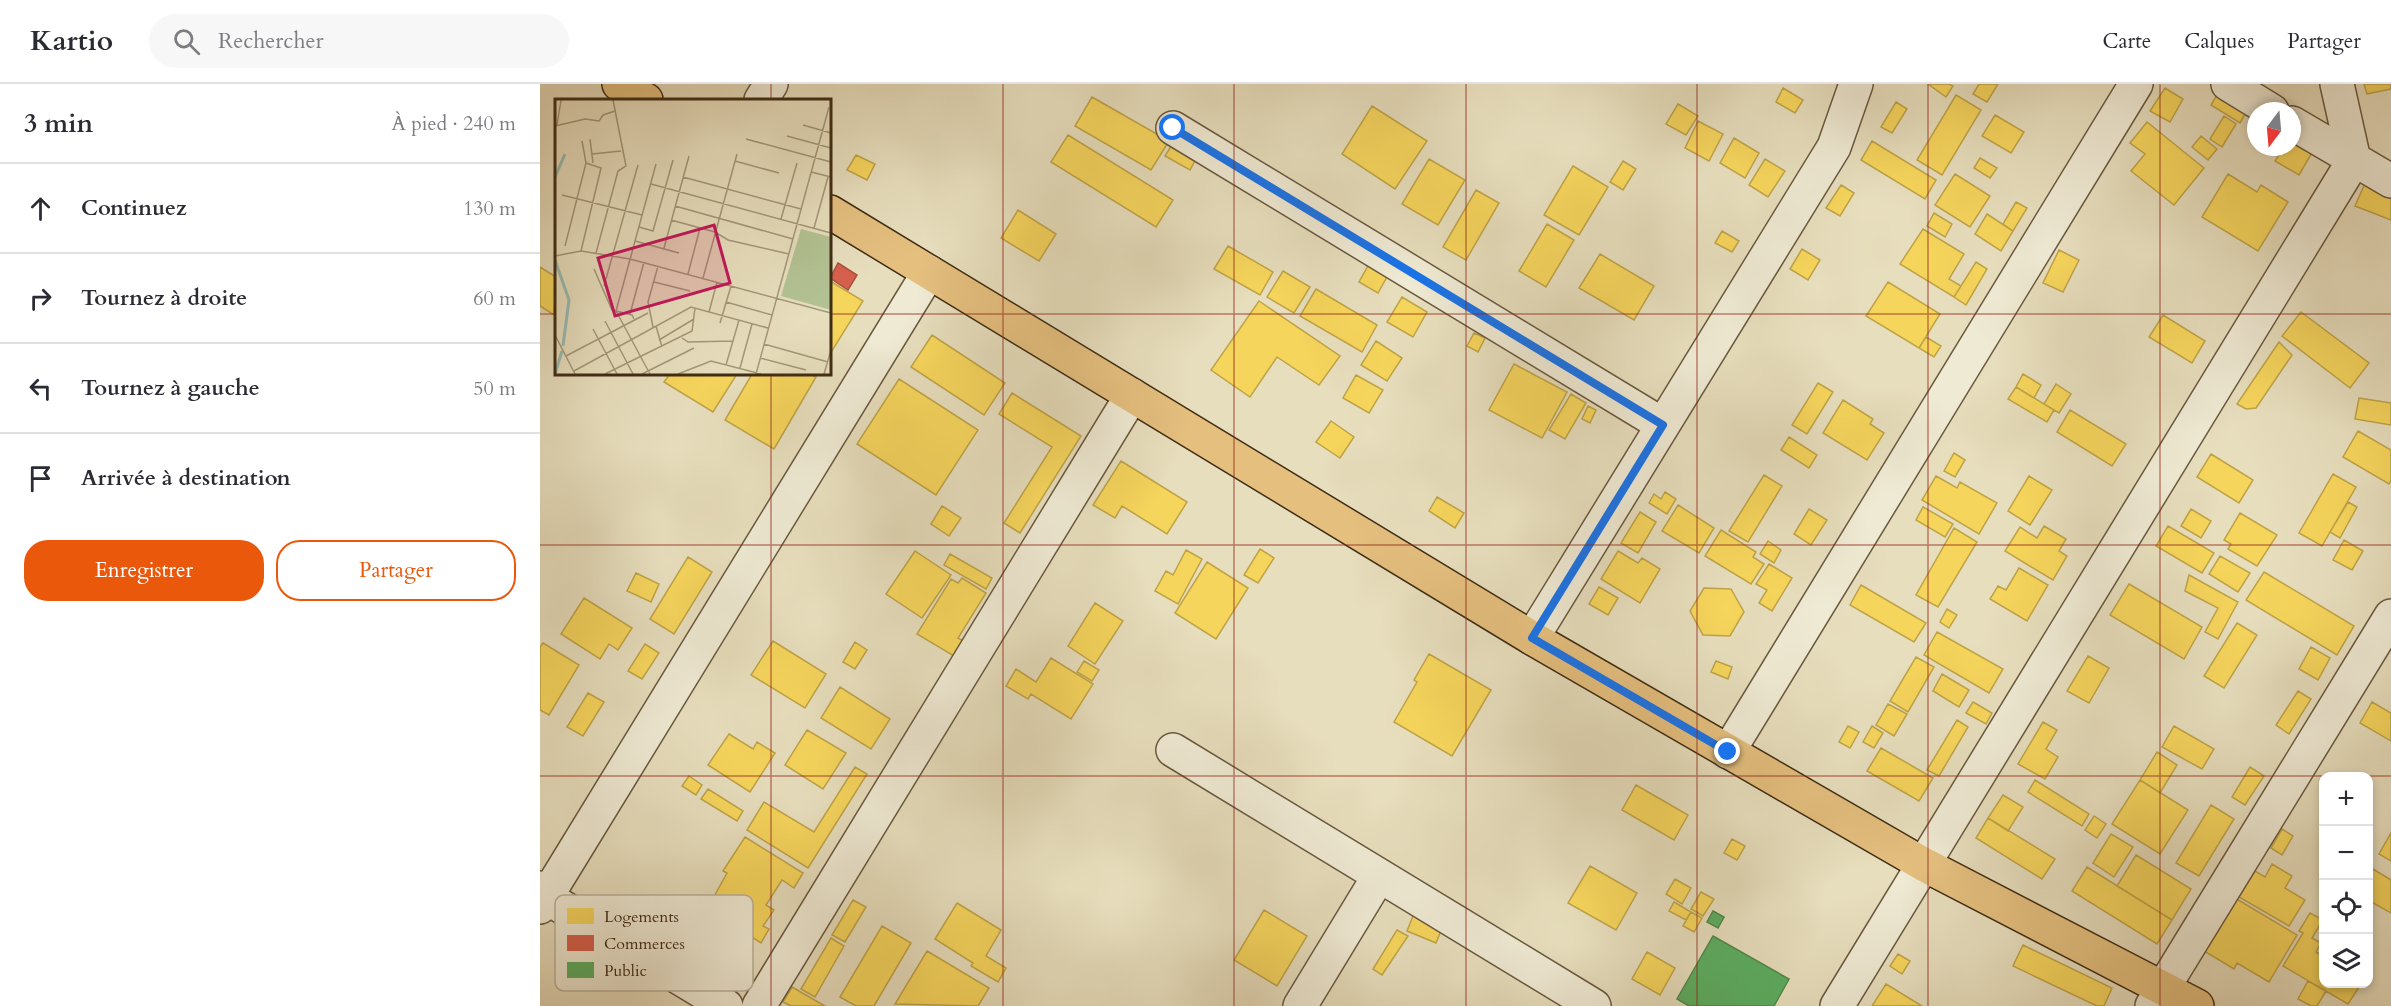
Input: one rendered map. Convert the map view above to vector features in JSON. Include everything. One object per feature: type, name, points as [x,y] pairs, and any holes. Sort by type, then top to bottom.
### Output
[{"type":"main road","points":[[619,84],[644,99]]},
{"type":"main road","points":[[831,213],[1532,638],[1728,752],[2157,998],[2197,1006]]},
{"type":"street","points":[[762,99],[771,84]]},
{"type":"street","points":[[1532,638],[1834,147],[1856,84]]},
{"type":"street","points":[[1728,752],[2136,84]]},
{"type":"street","points":[[2228,84],[2257,102]]},
{"type":"street","points":[[1837,1006],[2354,160],[2337,84]]},
{"type":"street","points":[[1173,128],[1663,425]]},
{"type":"street","points":[[2301,128],[2391,182]]},
{"type":"street","points":[[555,905],[542,897],[929,272]]},
{"type":"street","points":[[759,1006],[1132,395]]},
{"type":"street","points":[[2157,998],[2391,616]]},
{"type":"street","points":[[1173,750],[1594,1006]]},
{"type":"street","points":[[1300,1006],[1379,876]]},
{"type":"street","points":[[701,991],[726,1006]]},
{"type":"building: Logements","points":[[1928,84],[1949,84],[1953,86],[1946,97]]},
{"type":"building: Logements","points":[[1979,84],[1998,84],[1987,102],[1973,94]]},
{"type":"building: Logements","points":[[2364,84],[2391,84],[2391,89],[2367,94]]},
{"type":"building: Logements","points":[[1783,88],[1803,100],[1795,113],[1776,102]]},
{"type":"building: Logements","points":[[2165,88],[2183,99],[2170,122],[2150,111]]},
{"type":"building: Logements","points":[[2218,93],[2247,111],[2240,123],[2211,105]]},
{"type":"building: Logements","points":[[1956,95],[1981,110],[1942,175],[1917,160]]},
{"type":"building: Logements","points":[[1092,97],[1169,141],[1151,170],[1075,126]]},
{"type":"building: Logements","points":[[1896,102],[1907,109],[1892,133],[1881,127]]},
{"type":"building: Logements","points":[[1678,104],[1698,116],[1686,135],[1666,124]]},
{"type":"building: Logements","points":[[1372,106],[1427,141],[1395,189],[1342,154]]},
{"type":"building: Logements","points":[[1995,115],[2024,132],[2011,153],[1982,136]]},
{"type":"building: Logements","points":[[2224,116],[2236,124],[2222,147],[2210,139]]},
{"type":"building: Logements","points":[[1698,121],[1723,134],[1709,161],[1685,148]]},
{"type":"building: Logements","points":[[2147,122],[2204,168],[2174,205],[2131,171],[2145,154],[2130,143]]},
{"type":"building: Logements","points":[[1068,135],[1173,200],[1156,227],[1051,162]]},
{"type":"building: Logements","points":[[2201,136],[2217,149],[2208,160],[2192,147]]},
{"type":"building: Logements","points":[[1734,138],[1759,153],[1745,178],[1720,163]]},
{"type":"building: Logements","points":[[1872,141],[1936,180],[1925,199],[1861,160]]},
{"type":"building: Logements","points":[[1173,143],[1197,157],[1190,170],[1165,156]]},
{"type":"building: Logements","points":[[2301,144],[2313,151],[2299,175],[2275,161],[2278,156],[2301,156]]},
{"type":"building: Logements","points":[[856,155],[875,164],[867,180],[847,170]]},
{"type":"building: Logements","points":[[1980,158],[1997,168],[1990,178],[1974,168]]},
{"type":"building: Logements","points":[[1429,159],[1465,180],[1438,225],[1402,204]]},
{"type":"building: Logements","points":[[1765,159],[1785,171],[1768,197],[1749,185]]},
{"type":"building: Logements","points":[[1623,161],[1636,169],[1623,190],[1610,182]]},
{"type":"building: Logements","points":[[1573,166],[1608,187],[1579,235],[1544,215]]},
{"type":"building: Logements","points":[[1955,174],[1990,196],[1970,227],[1935,205]]},
{"type":"building: Logements","points":[[2228,174],[2257,192],[2261,185],[2288,202],[2258,251],[2202,217]]},
{"type":"building: Logements","points":[[2366,181],[2391,191],[2391,220],[2355,206]]},
{"type":"building: Logements","points":[[1841,185],[1854,193],[1840,216],[1826,208]]},
{"type":"building: Logements","points":[[1476,190],[1499,203],[1466,260],[1443,247]]},
{"type":"building: Logements","points":[[2016,202],[2027,208],[2013,231],[2003,224]]},
{"type":"building: Logements","points":[[1018,210],[1056,234],[1039,261],[1001,238]]},
{"type":"building: Logements","points":[[1934,213],[1952,224],[1945,237],[1927,226]]},
{"type":"building: Logements","points":[[1987,214],[2013,231],[2001,251],[1975,234]]},
{"type":"building: Logements","points":[[1547,224],[1574,240],[1546,287],[1519,271]]},
{"type":"building: Logements","points":[[1923,229],[1964,254],[1949,279],[1961,286],[1954,297],[1900,264]]},
{"type":"building: Logements","points":[[1722,231],[1739,241],[1732,252],[1715,243]]},
{"type":"building: Logements","points":[[1228,246],[1273,272],[1260,295],[1214,269]]},
{"type":"building: Logements","points":[[1802,249],[1820,260],[1808,280],[1790,269]]},
{"type":"building: Logements","points":[[2059,250],[2079,260],[2063,292],[2043,283]]},
{"type":"building: Logements","points":[[1600,254],[1654,286],[1634,320],[1579,288]]},
{"type":"building: Logements","points":[[1976,262],[1987,269],[1966,305],[1954,297]]},
{"type":"building: Logements","points":[[1369,264],[1388,275],[1378,293],[1359,282]]},
{"type":"building: Logements","points":[[540,267],[555,276],[554,315],[540,306]]},
{"type":"building: Logements","points":[[1283,271],[1310,287],[1294,313],[1267,297]]},
{"type":"building: Logements","points":[[831,282],[863,301],[831,352]]},
{"type":"building: Logements","points":[[1888,282],[1940,314],[1919,348],[1866,316]]},
{"type":"building: Logements","points":[[1316,289],[1377,325],[1362,352],[1300,316]]},
{"type":"building: Logements","points":[[1402,297],[1427,312],[1413,337],[1387,322]]},
{"type":"building: Logements","points":[[1259,301],[1340,356],[1319,385],[1277,357],[1250,397],[1211,370]]},
{"type":"building: Logements","points":[[2301,312],[2369,363],[2350,388],[2282,336]]},
{"type":"building: Logements","points":[[2163,315],[2205,341],[2192,363],[2149,337]]},
{"type":"building: Logements","points":[[1474,333],[1485,338],[1478,352],[1467,346]]},
{"type":"building: Logements","points":[[932,335],[1005,383],[984,415],[911,367]]},
{"type":"building: Logements","points":[[1926,337],[1941,346],[1934,357],[1919,348]]},
{"type":"building: Logements","points":[[1376,341],[1402,358],[1387,381],[1361,365]]},
{"type":"building: Logements","points":[[2279,342],[2292,355],[2256,408],[2246,409],[2237,404]]},
{"type":"building: Logements","points":[[1514,364],[1567,392],[1542,438],[1489,410]]},
{"type":"building: Logements","points":[[2023,374],[2041,385],[2034,398],[2016,387]]},
{"type":"building: Logements","points":[[669,375],[736,375],[713,412],[664,382]]},
{"type":"building: Logements","points":[[751,375],[811,375],[816,377],[774,449],[725,420]]},
{"type":"building: Logements","points":[[1356,375],[1383,390],[1369,413],[1343,398]]},
{"type":"building: Logements","points":[[899,379],[978,430],[936,495],[857,444]]},
{"type":"building: Logements","points":[[1818,383],[1833,392],[1807,434],[1792,425]]},
{"type":"building: Logements","points":[[2056,384],[2071,394],[2059,413],[2044,404]]},
{"type":"building: Logements","points":[[2016,387],[2054,410],[2047,422],[2008,399]]},
{"type":"building: Logements","points":[[1012,393],[1081,436],[1020,533],[1004,523],[1052,447],[999,414]]},
{"type":"building: Logements","points":[[1571,394],[1586,403],[1565,439],[1549,430]]},
{"type":"building: Logements","points":[[2359,398],[2391,403],[2391,425],[2355,419]]},
{"type":"building: Logements","points":[[1843,400],[1873,419],[1870,424],[1884,433],[1867,460],[1823,433]]},
{"type":"building: Logements","points":[[1588,406],[1596,410],[1590,423],[1582,419]]},
{"type":"building: Logements","points":[[2070,410],[2126,444],[2112,466],[2057,432]]},
{"type":"building: Logements","points":[[1331,421],[1354,437],[1340,458],[1316,442]]},
{"type":"building: Logements","points":[[2358,431],[2391,450],[2389,484],[2343,457]]},
{"type":"building: Logements","points":[[1789,437],[1817,455],[1809,468],[1781,450]]},
{"type":"building: Logements","points":[[1954,453],[1965,460],[1955,477],[1944,471]]},
{"type":"building: Logements","points":[[2211,454],[2253,480],[2239,503],[2197,477]]},
{"type":"building: Logements","points":[[1121,461],[1187,502],[1167,534],[1122,506],[1115,518],[1093,505]]},
{"type":"building: Logements","points":[[2333,474],[2356,487],[2322,546],[2299,533]]},
{"type":"building: Logements","points":[[1764,475],[1782,486],[1748,542],[1729,531]]},
{"type":"building: Logements","points":[[1936,476],[1957,488],[1960,482],[1997,503],[1979,534],[1922,500]]},
{"type":"building: Logements","points":[[2029,476],[2052,490],[2030,525],[2008,511]]},
{"type":"building: Logements","points":[[1665,492],[1676,499],[1667,514],[1649,503],[1654,494],[1661,499]]},
{"type":"building: Logements","points":[[1437,497],[1464,513],[1455,528],[1429,511]]},
{"type":"building: Logements","points":[[2348,502],[2357,507],[2340,538],[2330,532]]},
{"type":"building: Logements","points":[[1678,505],[1714,528],[1699,553],[1662,531]]},
{"type":"building: Logements","points":[[942,506],[961,518],[949,536],[931,524]]},
{"type":"building: Logements","points":[[1923,507],[1953,524],[1945,537],[1916,520]]},
{"type":"building: Logements","points":[[1809,509],[1827,520],[1811,545],[1794,534]]},
{"type":"building: Logements","points":[[2191,509],[2211,521],[2201,538],[2181,526]]},
{"type":"building: Logements","points":[[1640,512],[1656,522],[1638,553],[1621,543]]},
{"type":"building: Logements","points":[[2240,513],[2277,535],[2257,566],[2228,549],[2231,544],[2224,540]]},
{"type":"building: Logements","points":[[2044,526],[2066,539],[2059,551],[2067,556],[2053,580],[2005,551],[2020,527],[2037,538]]},
{"type":"building: Logements","points":[[2168,526],[2214,553],[2202,573],[2156,546]]},
{"type":"building: Logements","points":[[1954,528],[1977,542],[1938,607],[1916,595]]},
{"type":"building: Logements","points":[[1721,530],[1756,552],[1753,557],[1764,564],[1751,584],[1705,556]]},
{"type":"building: Logements","points":[[2344,540],[2363,551],[2352,570],[2333,560]]},
{"type":"building: Logements","points":[[1768,541],[1781,550],[1774,563],[1760,554]]},
{"type":"building: Logements","points":[[1260,549],[1274,558],[1258,583],[1244,575]]},
{"type":"building: Logements","points":[[1186,550],[1202,559],[1178,604],[1155,591],[1166,571],[1173,575]]},
{"type":"building: Logements","points":[[915,551],[951,575],[922,618],[886,594]]},
{"type":"building: Logements","points":[[1618,551],[1638,563],[1642,558],[1660,569],[1640,603],[1601,579]]},
{"type":"building: Logements","points":[[950,554],[992,578],[986,589],[944,565]]},
{"type":"building: Logements","points":[[2220,556],[2250,573],[2238,592],[2209,574]]},
{"type":"building: Logements","points":[[688,557],[712,572],[674,634],[650,619]]},
{"type":"building: Logements","points":[[1207,562],[1248,588],[1216,639],[1175,613]]},
{"type":"building: Logements","points":[[1769,564],[1792,578],[1772,611],[1759,603],[1767,590],[1756,584]]},
{"type":"building: Logements","points":[[2019,568],[2048,585],[2027,621],[1990,599],[1998,586],[2006,590]]},
{"type":"building: Logements","points":[[2264,572],[2354,626],[2337,655],[2246,600]]},
{"type":"building: Logements","points":[[636,573],[659,584],[651,602],[627,591]]},
{"type":"building: Logements","points":[[2189,575],[2238,602],[2218,639],[2205,632],[2218,608],[2185,591]]},
{"type":"building: Logements","points":[[962,578],[986,593],[958,638],[963,641],[954,656],[917,634],[951,579],[958,583]]},
{"type":"building: Logements","points":[[2129,584],[2202,627],[2184,659],[2110,615]]},
{"type":"building: Logements","points":[[1861,585],[1926,623],[1914,642],[1850,605]]},
{"type":"building: Logements","points":[[1599,587],[1618,598],[1608,615],[1589,604]]},
{"type":"building: Logements","points":[[1704,588],[1731,589],[1744,612],[1730,636],[1703,635],[1690,611]]},
{"type":"building: Logements","points":[[584,598],[632,628],[618,650],[609,644],[600,659],[561,634]]},
{"type":"building: Logements","points":[[1095,603],[1123,621],[1095,664],[1068,646]]},
{"type":"building: Logements","points":[[1947,609],[1957,615],[1949,628],[1940,622]]},
{"type":"building: Logements","points":[[2237,623],[2257,635],[2224,688],[2204,676]]},
{"type":"building: Logements","points":[[1937,632],[2003,669],[1989,693],[1924,655]]},
{"type":"building: Logements","points":[[773,641],[826,674],[805,708],[751,675]]},
{"type":"building: Logements","points":[[855,642],[867,650],[855,669],[843,662]]},
{"type":"building: Logements","points":[[543,643],[579,665],[549,715],[540,710],[540,647]]},
{"type":"building: Logements","points":[[645,644],[659,653],[642,679],[628,671]]},
{"type":"building: Logements","points":[[2311,647],[2330,658],[2318,680],[2299,669]]},
{"type":"building: Logements","points":[[1429,654],[1491,690],[1452,756],[1394,722],[1417,682],[1414,680]]},
{"type":"building: Logements","points":[[2088,656],[2109,668],[2089,703],[2067,691]]},
{"type":"building: Logements","points":[[1916,657],[1934,667],[1908,712],[1890,701]]},
{"type":"building: Logements","points":[[1051,658],[1093,684],[1071,719],[1031,694],[1028,699],[1006,686],[1016,669],[1036,682]]},
{"type":"building: Logements","points":[[1084,661],[1099,670],[1092,681],[1077,672]]},
{"type":"building: Logements","points":[[1716,661],[1732,667],[1728,679],[1711,672]]},
{"type":"building: Logements","points":[[1942,674],[1969,690],[1959,707],[1933,691]]},
{"type":"building: Logements","points":[[840,687],[890,719],[871,749],[821,718]]},
{"type":"building: Logements","points":[[2298,691],[2311,699],[2289,734],[2276,725]]},
{"type":"building: Logements","points":[[588,693],[604,702],[583,736],[567,727]]},
{"type":"building: Logements","points":[[1973,702],[1992,713],[1986,724],[1966,713]]},
{"type":"building: Logements","points":[[2372,702],[2391,713],[2391,741],[2360,723]]},
{"type":"building: Logements","points":[[1888,704],[1907,714],[1894,736],[1876,725]]},
{"type":"building: Logements","points":[[1957,720],[1968,727],[1939,776],[1927,770]]},
{"type":"building: Logements","points":[[2043,722],[2057,730],[2046,749],[2058,757],[2045,779],[2018,764]]},
{"type":"building: Logements","points":[[1848,726],[1859,732],[1850,748],[1839,742]]},
{"type":"building: Logements","points":[[1872,726],[1883,733],[1874,748],[1863,742]]},
{"type":"building: Logements","points":[[2174,726],[2214,749],[2202,769],[2162,747]]},
{"type":"building: Logements","points":[[807,730],[846,753],[823,789],[785,765]]},
{"type":"building: Logements","points":[[729,734],[753,749],[757,742],[775,753],[750,792],[708,765]]},
{"type":"building: Logements","points":[[1881,748],[1933,778],[1919,801],[1867,771]]},
{"type":"building: Logements","points":[[2157,752],[2177,765],[2160,793],[2140,780]]},
{"type":"building: Logements","points":[[855,767],[867,774],[808,868],[747,830],[764,802],[814,832]]},
{"type":"building: Logements","points":[[2250,767],[2264,776],[2245,805],[2232,797]]},
{"type":"building: Logements","points":[[689,776],[702,785],[696,795],[682,786]]},
{"type":"building: Logements","points":[[2035,780],[2089,814],[2082,826],[2028,792]]},
{"type":"building: Logements","points":[[2140,780],[2188,810],[2160,854],[2112,824]]},
{"type":"building: Logements","points":[[1636,785],[1688,815],[1674,840],[1622,810]]},
{"type":"building: Logements","points":[[708,789],[743,811],[737,821],[701,799]]},
{"type":"building: Logements","points":[[2003,795],[2023,807],[2008,831],[1988,818]]},
{"type":"building: Logements","points":[[2211,805],[2234,819],[2199,876],[2176,863]]},
{"type":"building: Logements","points":[[2094,816],[2106,824],[2097,838],[2085,830]]},
{"type":"building: Logements","points":[[1988,818],[2055,859],[2042,879],[1976,838]]},
{"type":"building: Logements","points":[[2282,829],[2293,836],[2282,855],[2271,848]]},
{"type":"building: Logements","points":[[2391,833],[2391,861],[2379,854]]},
{"type":"building: Logements","points":[[2111,834],[2133,847],[2114,877],[2093,863]]},
{"type":"building: Logements","points":[[745,837],[803,873],[794,888],[782,880],[766,905],[774,910],[763,926],[769,929],[761,943],[753,938],[753,895],[715,895],[727,873],[723,871]]},
{"type":"building: Logements","points":[[1732,839],[1745,846],[1737,860],[1724,853]]},
{"type":"building: Logements","points":[[2136,855],[2191,889],[2172,920],[2117,886]]},
{"type":"building: Logements","points":[[2272,864],[2292,876],[2285,888],[2305,900],[2289,926],[2239,897],[2255,871],[2265,877]]},
{"type":"building: Logements","points":[[1590,866],[1637,893],[1616,930],[1568,903]]},
{"type":"building: Logements","points":[[2087,867],[2172,920],[2157,944],[2072,891]]},
{"type":"building: Logements","points":[[2373,869],[2391,880],[2391,913],[2373,903]]},
{"type":"building: Logements","points":[[1675,879],[1691,888],[1682,904],[1666,894]]},
{"type":"building: Logements","points":[[1701,892],[1714,899],[1703,916],[1691,909]]},
{"type":"building: Logements","points":[[2235,898],[2297,935],[2269,982],[2237,963],[2234,969],[2204,951]]},
{"type":"building: Logements","points":[[853,900],[866,907],[845,942],[832,935]]},
{"type":"building: Logements","points":[[1674,902],[1691,912],[1686,920],[1669,911]]},
{"type":"building: Logements","points":[[957,903],[1001,930],[986,956],[1006,968],[998,982],[971,966],[973,963],[935,939]]},
{"type":"building: Logements","points":[[1264,910],[1307,936],[1277,986],[1234,960]]},
{"type":"building: Logements","points":[[1691,912],[1702,918],[1694,932],[1683,926]]},
{"type":"building: Logements","points":[[2310,913],[2319,918],[2319,927],[2312,938],[2319,942],[2316,952],[2319,954],[2319,987],[2283,966],[2303,933],[2299,931]]},
{"type":"building: Logements","points":[[1413,916],[1445,921],[1436,943],[1407,931]]},
{"type":"building: Logements","points":[[882,926],[911,943],[874,1006],[856,1006],[840,997]]},
{"type":"building: Logements","points":[[1397,930],[1408,936],[1382,975],[1373,969]]},
{"type":"building: Logements","points":[[831,938],[844,946],[815,997],[801,989]]},
{"type":"building: Logements","points":[[2023,945],[2112,988],[2104,1006],[2097,1006],[2013,966]]},
{"type":"building: Logements","points":[[927,951],[989,988],[978,1006],[895,1004]]},
{"type":"building: Logements","points":[[1647,952],[1675,968],[1660,995],[1632,979]]},
{"type":"building: Logements","points":[[1898,954],[1910,961],[1902,974],[1890,966]]},
{"type":"building: Logements","points":[[2308,981],[2326,991],[2317,1006],[2311,1006],[2298,999]]},
{"type":"building: Logements","points":[[1886,984],[1922,1006],[1872,1006]]},
{"type":"building: Logements","points":[[792,987],[825,1006],[791,1006],[783,1002]]},
{"type":"building: Logements","points":[[2321,988],[2358,988],[2348,1004]]},
{"type":"building: Commerces","points":[[838,263],[857,275],[848,290],[831,279]]},
{"type":"building: Public","points":[[1713,911],[1724,917],[1718,928],[1707,922]]},
{"type":"building: Public","points":[[1713,936],[1789,979],[1774,1006],[1689,1006],[1677,999]]},
{"type":"route","points":[[1173,128],[1663,425],[1532,638],[1728,752]]}]
